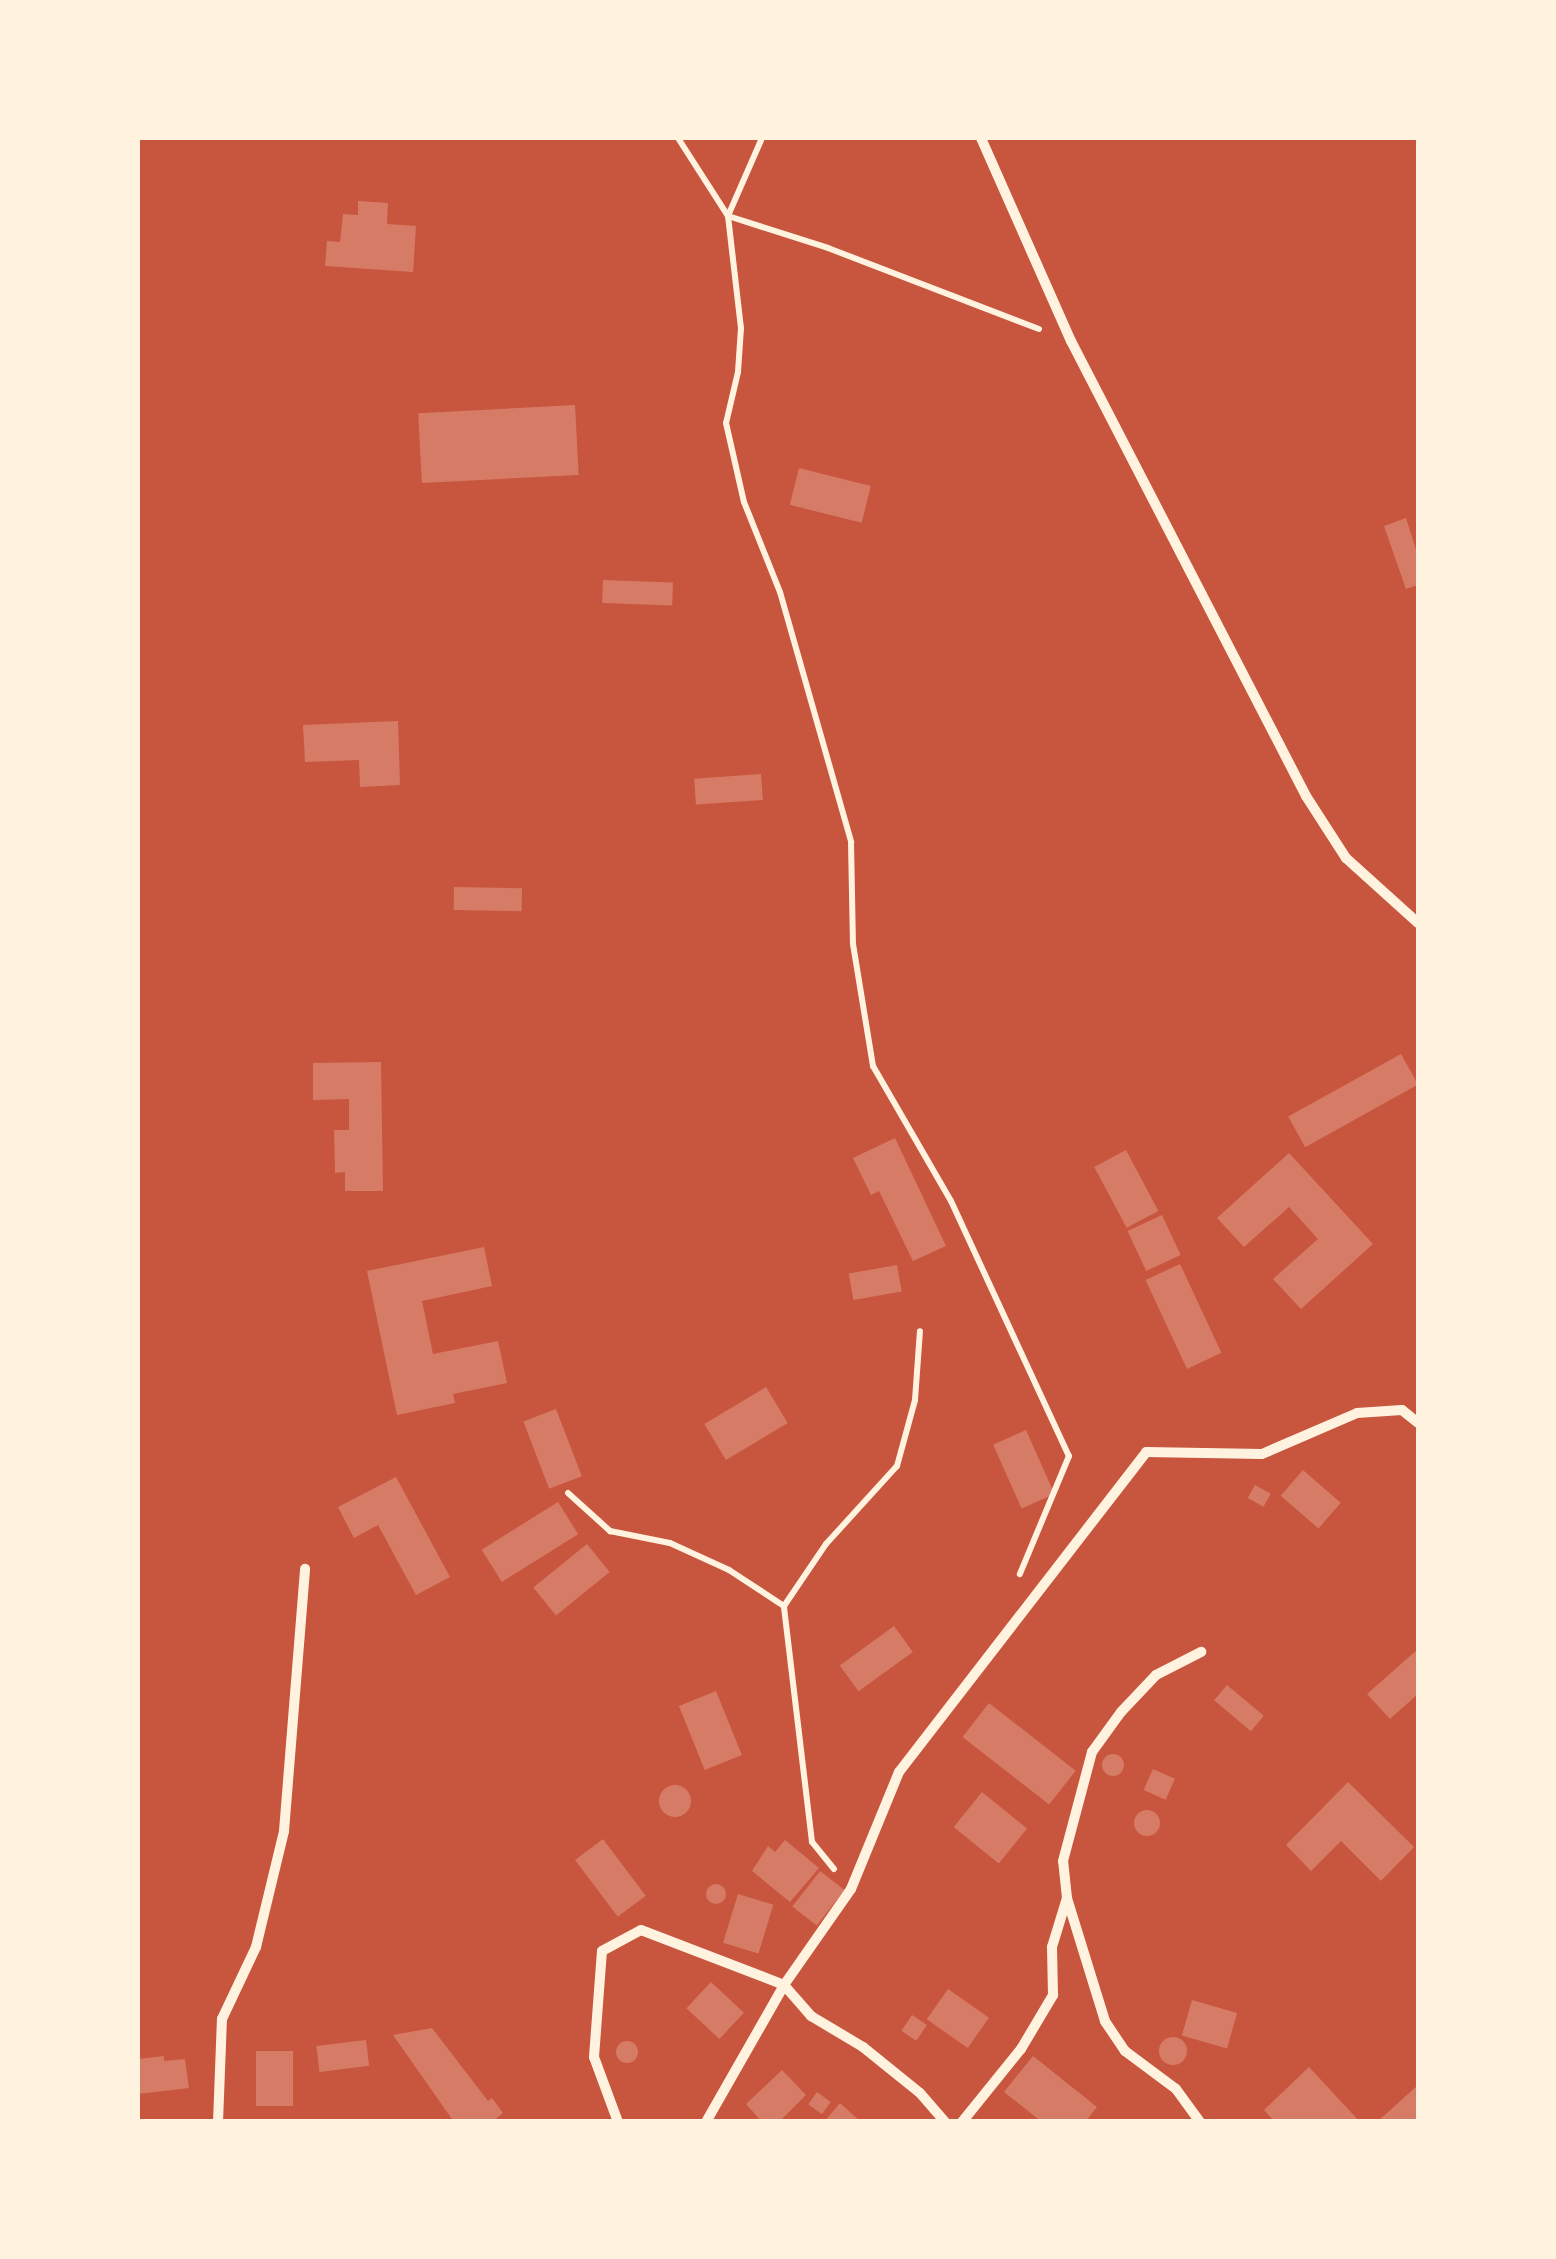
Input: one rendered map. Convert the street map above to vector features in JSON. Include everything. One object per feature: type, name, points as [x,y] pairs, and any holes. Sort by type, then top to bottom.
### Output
[{"type":"street","points":[[981,138],[1070,341],[1306,796],[1346,858],[1418,923]]},
{"type":"street","points":[[706,2122],[784,1985],[850,1889],[899,1772],[1146,1452],[1262,1454],[1357,1414],[1402,1410],[1418,1422]]},
{"type":"street","points":[[218,2122],[222,2019],[256,1947],[284,1832],[305,1569]]},
{"type":"street","points":[[1200,2122],[1176,2090],[1125,2052],[1105,2022],[1067,1898],[1063,1861],[1092,1752],[1120,1712],[1156,1675],[1201,1652]]},
{"type":"street","points":[[962,2122],[1021,2048],[1053,1995],[1052,1947],[1067,1898]]},
{"type":"street","points":[[618,2122],[594,2057],[602,1951],[641,1930],[784,1985],[811,2016],[863,2047],[920,2093],[945,2122]]},
{"type":"path","points":[[678,138],[728,216],[741,328],[738,372],[726,423],[744,502],[780,592],[852,842],[854,944],[873,1066],[951,1201],[1069,1456],[1013,1590]]},
{"type":"path","points":[[728,216],[762,138]]},
{"type":"path","points":[[728,216],[828,248],[1070,341]]},
{"type":"path","points":[[850,1889],[812,1842],[784,1606],[826,1544],[897,1466],[915,1400],[920,1331]]},
{"type":"path","points":[[568,1494],[610,1532],[670,1543],[729,1570],[784,1606]]},
{"type":"building","points":[[358,201],[388,203],[387,224],[416,226],[413,272],[325,266],[327,241],[340,242],[343,214],[358,215]]},
{"type":"building","points":[[575,405],[579,475],[422,483],[418,413]]},
{"type":"building","points":[[799,468],[871,486],[862,523],[790,505]]},
{"type":"building","points":[[1406,518],[1418,556],[1418,585],[1406,589],[1384,526]]},
{"type":"building","points":[[603,580],[673,582],[672,605],[602,603]]},
{"type":"building","points":[[398,721],[400,785],[360,787],[359,760],[305,762],[303,725]]},
{"type":"building","points":[[761,774],[763,800],[696,805],[694,779]]},
{"type":"building","points":[[454,887],[522,888],[522,911],[454,910]]},
{"type":"building","points":[[1401,1054],[1418,1085],[1305,1147],[1288,1117]]},
{"type":"building","points":[[381,1062],[383,1191],[345,1191],[345,1172],[335,1173],[334,1130],[349,1130],[349,1099],[313,1100],[313,1063]]},
{"type":"building","points":[[895,1138],[946,1246],[913,1261],[879,1191],[871,1195],[853,1158]]},
{"type":"building","points":[[1126,1150],[1158,1211],[1127,1228],[1094,1167]]},
{"type":"building","points":[[1289,1153],[1373,1244],[1301,1309],[1273,1279],[1318,1239],[1289,1207],[1244,1247],[1217,1218]]},
{"type":"building","points":[[1162,1215],[1181,1255],[1146,1271],[1128,1231]]},
{"type":"building","points":[[484,1247],[492,1286],[422,1301],[433,1354],[498,1341],[507,1383],[453,1394],[455,1403],[397,1415],[367,1271]]},
{"type":"building","points":[[1180,1264],[1221,1353],[1187,1369],[1146,1280]]},
{"type":"building","points":[[897,1265],[902,1292],[853,1300],[849,1274]]},
{"type":"building","points":[[766,1387],[788,1423],[726,1460],[704,1424]]},
{"type":"building","points":[[556,1409],[582,1476],[549,1489],[523,1422]]},
{"type":"building","points":[[1026,1430],[1054,1494],[1022,1509],[993,1445]]},
{"type":"building","points":[[1303,1470],[1341,1503],[1318,1528],[1281,1496]]},
{"type":"building","points":[[396,1477],[450,1577],[416,1595],[378,1525],[354,1538],[338,1507]]},
{"type":"building","points":[[1255,1485],[1271,1494],[1263,1507],[1248,1498]]},
{"type":"building","points":[[558,1502],[578,1534],[502,1582],[482,1550]]},
{"type":"building","points":[[587,1544],[610,1572],[556,1615],[533,1587]]},
{"type":"building","points":[[894,1626],[913,1652],[859,1691],[840,1665]]},
{"type":"building","points":[[1418,1649],[1418,1694],[1390,1719],[1367,1694]]},
{"type":"building","points":[[1227,1685],[1264,1716],[1251,1731],[1214,1700]]},
{"type":"building","points":[[716,1691],[742,1755],[705,1770],[679,1706]]},
{"type":"building","points":[[989,1703],[1076,1771],[1049,1805],[963,1737]]},
{"type":"building","points":[[1113,1754],[1121,1757],[1121,1773],[1113,1776],[1105,1773],[1102,1765],[1105,1757]]},
{"type":"building","points":[[1153,1769],[1175,1779],[1166,1800],[1144,1790]]},
{"type":"building","points":[[1348,1782],[1414,1847],[1381,1881],[1341,1841],[1311,1871],[1286,1845]]},
{"type":"building","points":[[675,1785],[687,1789],[691,1801],[687,1813],[675,1817],[663,1813],[659,1801],[663,1789]]},
{"type":"building","points":[[982,1792],[1027,1829],[999,1863],[954,1827]]},
{"type":"building","points":[[1147,1810],[1156,1814],[1160,1823],[1156,1832],[1147,1836],[1138,1832],[1134,1823],[1138,1814]]},
{"type":"building","points":[[603,1839],[646,1896],[618,1917],[575,1860]]},
{"type":"building","points":[[785,1840],[819,1868],[790,1902],[752,1871],[768,1846],[775,1852]]},
{"type":"building","points":[[820,1871],[844,1890],[817,1926],[792,1906]]},
{"type":"building","points":[[716,1884],[726,1894],[716,1904],[706,1894]]},
{"type":"building","points":[[738,1894],[773,1905],[758,1954],[723,1943]]},
{"type":"building","points":[[711,1982],[744,2013],[719,2039],[686,2008]]},
{"type":"building","points":[[948,1989],[989,2018],[968,2048],[927,2019]]},
{"type":"building","points":[[1192,2000],[1237,2013],[1227,2049],[1182,2036]]},
{"type":"building","points":[[912,2015],[927,2025],[916,2041],[901,2031]]},
{"type":"building","points":[[432,2028],[488,2101],[492,2098],[503,2113],[492,2122],[454,2122],[393,2035]]},
{"type":"building","points":[[1173,2037],[1183,2041],[1187,2051],[1183,2061],[1173,2065],[1163,2061],[1159,2051],[1163,2041]]},
{"type":"building","points":[[366,2040],[369,2066],[320,2072],[316,2046]]},
{"type":"building","points":[[623,2041],[631,2041],[638,2052],[631,2063],[623,2063],[616,2056],[616,2048]]},
{"type":"building","points":[[256,2051],[293,2051],[293,2106],[256,2106]]},
{"type":"building","points":[[164,2056],[164,2061],[185,2059],[189,2088],[138,2094],[138,2059]]},
{"type":"building","points":[[1033,2056],[1097,2107],[1085,2122],[1042,2122],[1004,2092]]},
{"type":"building","points":[[1309,2067],[1360,2122],[1275,2122],[1264,2110]]},
{"type":"building","points":[[782,2070],[806,2095],[779,2122],[762,2122],[746,2104]]},
{"type":"building","points":[[1418,2085],[1418,2122],[1377,2122]]},
{"type":"building","points":[[817,2092],[831,2102],[822,2114],[808,2104]]},
{"type":"building","points":[[840,2103],[861,2122],[824,2122]]}]
